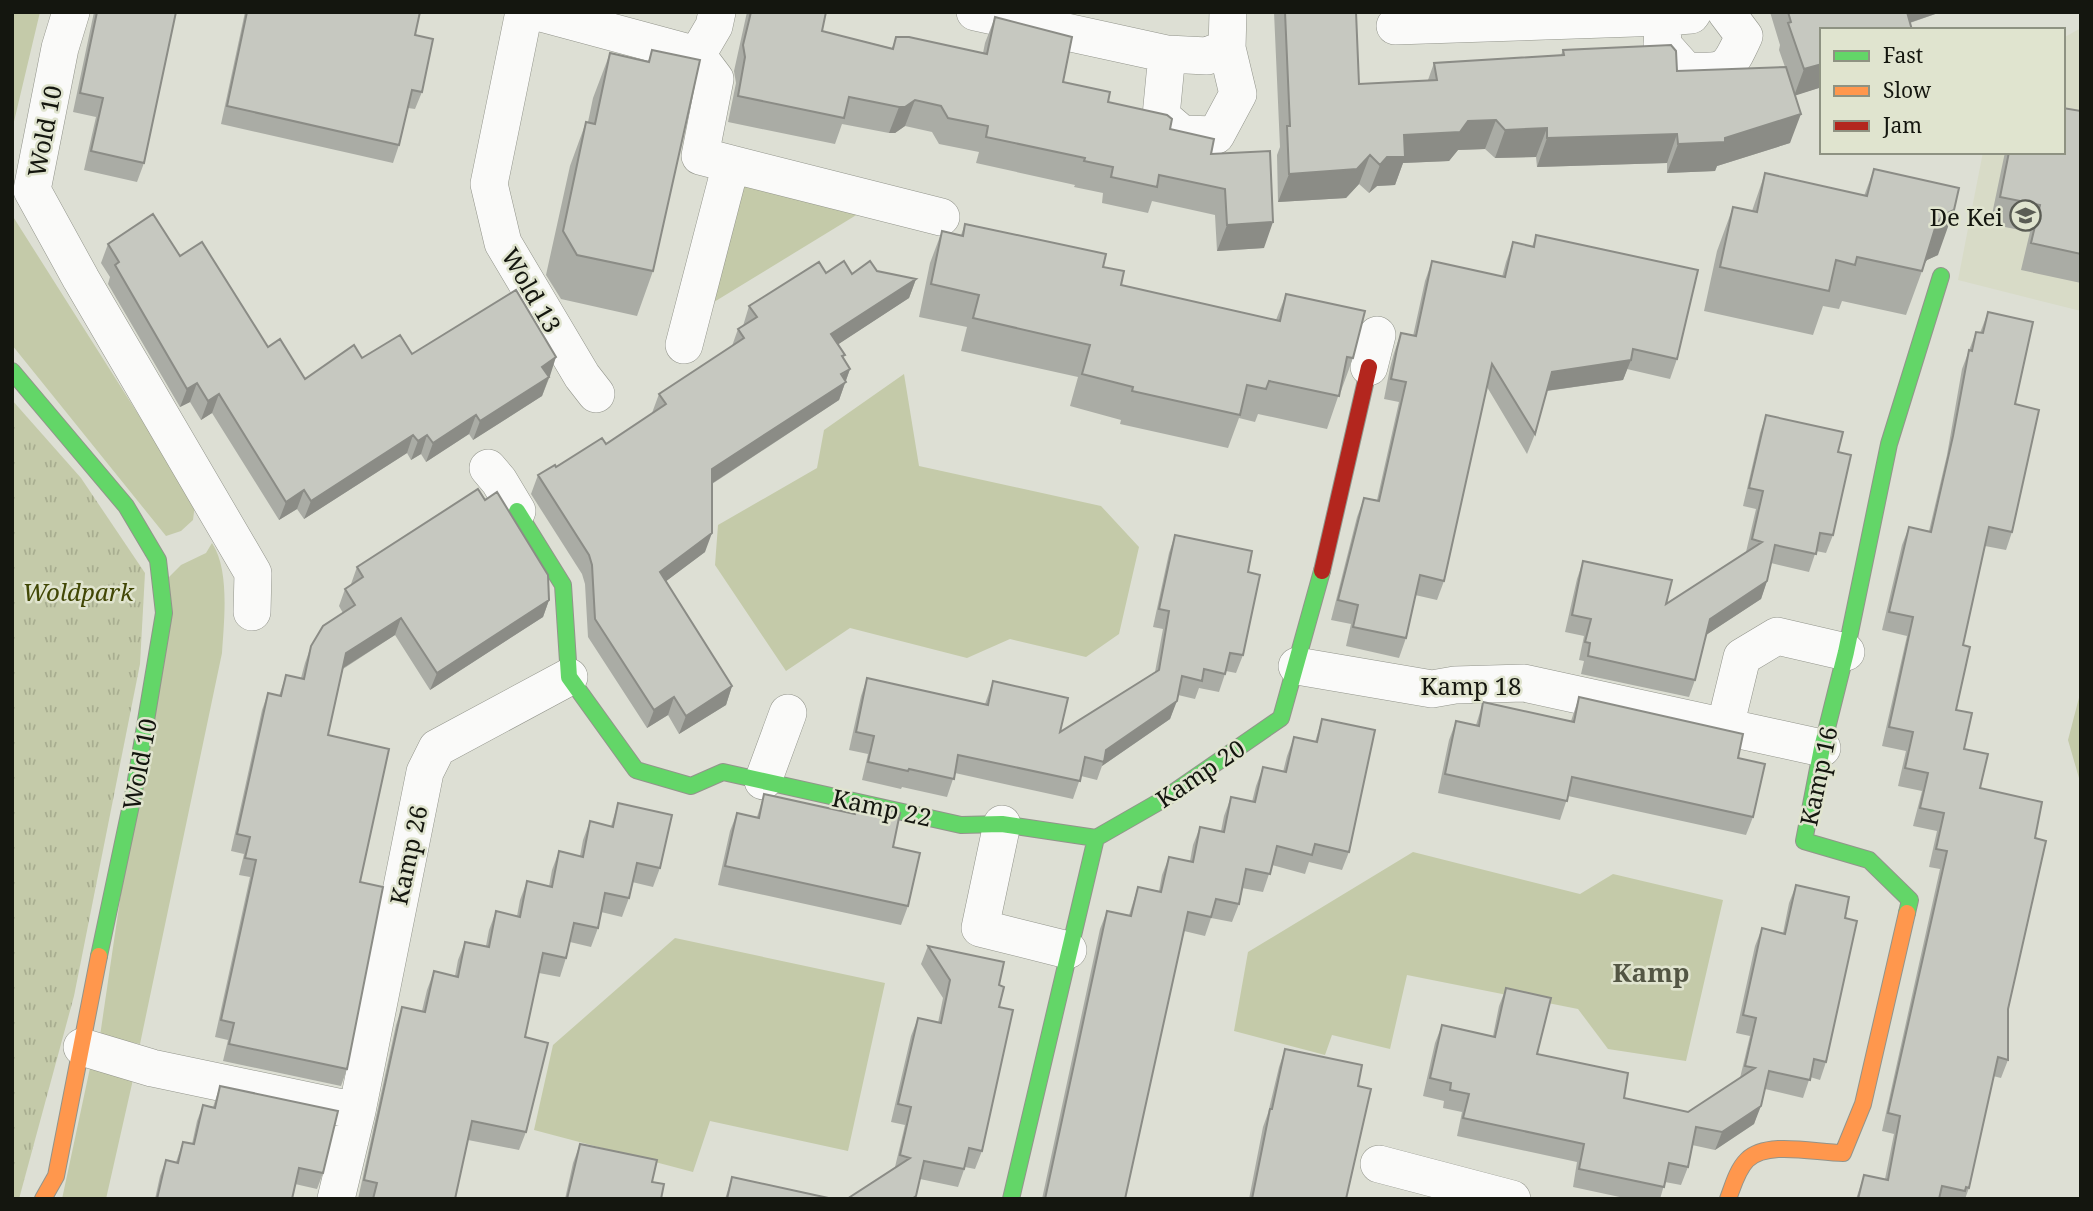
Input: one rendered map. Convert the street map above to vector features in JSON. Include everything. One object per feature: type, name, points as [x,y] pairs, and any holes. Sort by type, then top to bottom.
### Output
[{"type":"street","name":"Wold 10","points":[[71,12],[60,48],[33,190],[81,279],[253,573],[252,612]]},
{"type":"street","name":"Wold 13","points":[[524,12],[489,184],[503,243],[582,376],[596,394]]},
{"type":"street","points":[[537,12],[697,55],[715,79],[700,156],[941,217]]},
{"type":"street","points":[[697,55],[714,26],[717,12]]},
{"type":"street","points":[[975,12],[1167,54],[1207,56],[1227,48]]},
{"type":"street","points":[[1167,54],[1161,116],[1182,134],[1216,135],[1238,94],[1227,48],[1228,12]]},
{"type":"street","points":[[1679,15],[1662,44],[1686,71],[1716,72],[1732,61],[1744,36],[1726,12]]},
{"type":"street","points":[[1395,26],[1679,15]]},
{"type":"street","points":[[684,345],[731,164]]},
{"type":"street","name":"Kamp 16","points":[[1728,1199],[1733,1178],[1747,1157],[1762,1147],[1819,1155],[1843,1153],[1863,1104],[1910,900],[1869,860],[1804,841],[1889,444],[1941,276]]},
{"type":"street","name":"Kamp 20","points":[[1096,838],[1164,799],[1281,718],[1325,561],[1373,351]]},
{"type":"street","name":"Wold 10","points":[[12,371],[126,506],[158,560],[164,613],[135,786],[56,1176],[43,1199]]},
{"type":"street","points":[[488,468],[499,481],[563,585],[569,677]]},
{"type":"street","points":[[1726,727],[1742,657],[1777,636],[1846,652]]},
{"type":"street","name":"Kamp 18","points":[[1297,667],[1432,689],[1455,685],[1524,683],[1822,748]]},
{"type":"street","name":"Kamp 22","points":[[569,677],[636,771],[691,786],[723,772],[961,825],[1002,824],[1096,838]]},
{"type":"street","name":"Kamp 26","points":[[336,1199],[357,1111],[425,772],[437,748],[569,677]]},
{"type":"street","points":[[763,780],[788,713]]},
{"type":"street","points":[[1002,824],[980,928],[1068,950]]},
{"type":"street","points":[[1011,1199],[1096,838]]},
{"type":"street","points":[[82,1047],[152,1068],[357,1111]]},
{"type":"street","points":[[1379,1164],[1512,1199]]},
{"type":"shaded area","name":"De Kei","points":[[2081,28],[2081,311],[1958,280],[1983,154],[2065,154],[2065,37]]},
{"type":"green space","points":[[12,12],[40,12],[12,130]]},
{"type":"green space","points":[[742,183],[858,214],[714,302]]},
{"type":"green space","points":[[12,215],[195,504],[193,520],[181,531],[166,536],[12,345]]},
{"type":"green space","points":[[904,374],[919,466],[1101,506],[1139,547],[1119,634],[1086,657],[1010,639],[967,658],[850,628],[786,671],[715,565],[718,525],[817,468],[824,430]]},
{"type":"green space","name":"Woldpark","points":[[12,400],[81,478],[145,573],[140,664],[74,996],[19,1199],[12,1199]]},
{"type":"green space","points":[[212,543],[218,554],[224,581],[222,653],[140,1044],[100,1036],[167,579],[181,565],[206,553]]},
{"type":"green space","points":[[2081,690],[2081,785],[2068,740]]},
{"type":"green space","points":[[1413,852],[1580,894],[1613,874],[1723,900],[1686,1061],[1608,1049],[1578,1009],[1407,975],[1390,1049],[1332,1035],[1325,1055],[1234,1031],[1248,952]]},
{"type":"green space","points":[[675,938],[885,983],[848,1151],[710,1121],[693,1172],[534,1130],[553,1045]]},
{"type":"green space","points":[[90,1068],[134,1075],[106,1199],[62,1199]]},
{"type":"building","points":[[97,12],[176,12],[144,163],[91,151],[103,98],[80,93]]},
{"type":"building","points":[[247,12],[420,12],[415,35],[433,39],[422,92],[412,90],[399,145],[227,106]]},
{"type":"building","points":[[751,12],[826,12],[822,31],[893,49],[896,37],[909,37],[987,54],[995,17],[1072,37],[1063,82],[1110,92],[1108,102],[1167,115],[1172,119],[1170,129],[1214,139],[1211,154],[1270,151],[1273,222],[1227,225],[1225,189],[1159,175],[1157,187],[1111,177],[1113,167],[1084,161],[1085,158],[986,137],[988,126],[948,118],[941,106],[915,100],[905,107],[899,107],[849,97],[844,118],[738,96],[745,57],[743,45]]},
{"type":"building","points":[[1285,12],[1356,12],[1359,84],[1437,80],[1434,63],[1564,55],[1563,50],[1671,45],[1676,51],[1677,71],[1786,67],[1801,114],[1725,138],[1725,142],[1678,144],[1677,134],[1547,138],[1547,128],[1505,130],[1496,120],[1468,121],[1460,132],[1404,135],[1405,157],[1387,157],[1380,165],[1370,155],[1357,169],[1289,174],[1287,126],[1290,126]]},
{"type":"building","points":[[1788,12],[1907,12],[1911,28],[1820,28],[1820,65],[1804,69],[1788,23],[1791,22]]},
{"type":"building","points":[[652,50],[700,60],[653,271],[577,255],[563,231],[586,122],[595,124],[610,53],[649,62]]},
{"type":"building","points":[[2065,108],[2081,111],[2081,254],[2031,243],[2040,205],[2000,197],[2009,154],[2065,154]]},
{"type":"building","points":[[1874,169],[1959,188],[1954,210],[1943,215],[1936,225],[1922,271],[1857,257],[1855,265],[1836,260],[1829,291],[1720,267],[1733,207],[1757,212],[1765,173],[1867,196]]},
{"type":"building","points":[[153,214],[180,256],[202,242],[268,347],[280,339],[305,379],[354,345],[362,358],[400,335],[412,354],[516,290],[556,357],[542,367],[549,377],[480,421],[476,415],[433,443],[427,435],[418,441],[413,435],[311,501],[304,490],[286,502],[219,394],[208,401],[197,383],[187,389],[115,265],[119,262],[108,244]]},
{"type":"building","points":[[965,224],[1106,254],[1103,267],[1124,271],[1121,285],[1280,321],[1286,294],[1365,311],[1353,358],[1347,357],[1339,396],[1269,381],[1266,389],[1247,385],[1240,415],[1132,391],[1133,387],[1082,374],[1090,345],[973,318],[979,295],[931,284],[942,231],[963,236]]},
{"type":"building","points":[[1536,235],[1698,270],[1677,359],[1633,349],[1631,360],[1552,372],[1535,434],[1492,364],[1444,581],[1420,575],[1406,638],[1353,627],[1358,605],[1338,600],[1364,498],[1379,501],[1406,382],[1391,379],[1397,349],[1401,333],[1416,336],[1432,261],[1505,277],[1513,242],[1534,247]]},
{"type":"building","points":[[844,261],[852,274],[870,261],[877,271],[916,279],[831,334],[845,355],[842,356],[850,369],[841,374],[846,382],[712,469],[712,533],[660,572],[732,686],[686,716],[674,697],[654,710],[595,619],[589,555],[538,475],[602,438],[606,444],[666,404],[659,394],[744,338],[738,329],[757,317],[749,306],[819,262],[826,273]]},
{"type":"building","points":[[1988,312],[2033,322],[2015,404],[2039,410],[2012,532],[1989,527],[1963,645],[1970,647],[1956,710],[1972,713],[1964,749],[1988,754],[1980,788],[2042,802],[2035,838],[2046,841],[2008,1009],[2008,1060],[1998,1057],[1969,1188],[1966,1187],[1965,1191],[1942,1186],[1939,1199],[1858,1199],[1864,1175],[1888,1180],[1900,1116],[1888,1113],[1947,851],[1936,849],[1944,813],[1920,808],[1928,773],[1905,768],[1913,732],[1889,727],[1913,617],[1889,612],[1909,527],[1931,532],[1969,350],[1972,351],[1976,332],[1983,333]]},
{"type":"building","points":[[1766,415],[1843,432],[1838,452],[1851,455],[1833,535],[1820,533],[1816,554],[1775,545],[1767,581],[1710,619],[1695,680],[1588,656],[1590,643],[1585,642],[1591,619],[1572,615],[1583,561],[1672,580],[1666,604],[1762,542],[1752,539],[1763,491],[1749,488]]},
{"type":"building","points":[[478,489],[485,500],[497,492],[548,575],[549,600],[437,673],[401,618],[346,653],[328,735],[389,749],[360,882],[383,887],[347,1069],[229,1044],[234,1023],[221,1020],[256,860],[245,858],[250,837],[237,834],[268,693],[281,696],[286,675],[304,679],[311,646],[323,626],[355,605],[345,589],[363,577],[357,567]]},
{"type":"building","points":[[1175,535],[1252,551],[1248,572],[1260,575],[1243,655],[1230,653],[1225,674],[1204,669],[1202,681],[1182,676],[1177,701],[1106,750],[1104,762],[1085,757],[1080,781],[958,755],[954,779],[868,762],[874,736],[856,732],[867,678],[988,705],[993,681],[1068,698],[1060,732],[1159,670],[1169,611],[1159,609]]},
{"type":"building","points":[[1579,697],[1743,734],[1738,758],[1765,764],[1753,817],[1572,777],[1567,801],[1445,774],[1456,721],[1479,726],[1483,702],[1574,722]]},
{"type":"building","points":[[1322,719],[1375,730],[1349,852],[1315,844],[1312,855],[1277,846],[1270,874],[1246,869],[1239,904],[1216,899],[1211,917],[1188,912],[1125,1199],[1045,1199],[1107,911],[1131,916],[1138,887],[1161,892],[1169,857],[1193,862],[1200,827],[1224,832],[1231,797],[1255,802],[1263,767],[1286,772],[1294,737],[1317,742]]},
{"type":"building","points":[[764,794],[855,814],[858,804],[900,813],[893,847],[920,853],[908,906],[725,866],[737,813],[759,818]]},
{"type":"building","points":[[618,803],[672,815],[660,868],[637,863],[629,898],[605,893],[598,928],[574,923],[566,958],[543,953],[525,1037],[548,1043],[526,1132],[472,1121],[455,1199],[373,1199],[377,1183],[364,1180],[402,1007],[425,1012],[434,971],[458,977],[465,942],[489,947],[496,911],[520,917],[527,881],[552,887],[559,851],[583,857],[590,821],[613,827]]},
{"type":"building","points":[[1796,885],[1849,897],[1845,918],[1857,921],[1826,1062],[1814,1059],[1810,1080],[1769,1071],[1761,1106],[1722,1132],[1696,1127],[1688,1167],[1669,1163],[1664,1187],[1579,1169],[1584,1144],[1463,1118],[1469,1094],[1450,1090],[1451,1083],[1430,1078],[1442,1025],[1495,1037],[1506,988],[1551,998],[1537,1054],[1628,1073],[1624,1098],[1688,1112],[1755,1068],[1745,1066],[1756,1018],[1743,1015],[1762,928],[1785,934]]},
{"type":"building","points":[[928,946],[1004,962],[999,985],[1004,987],[999,1007],[1013,1010],[982,1151],[969,1148],[964,1169],[924,1161],[916,1196],[912,1199],[847,1199],[910,1158],[900,1155],[911,1107],[898,1104],[918,1018],[941,1023],[950,980]]},
{"type":"building","points":[[1285,1049],[1362,1065],[1358,1086],[1371,1089],[1346,1199],[1252,1199]]},
{"type":"building","points":[[220,1086],[338,1111],[323,1173],[299,1168],[292,1199],[157,1199],[166,1160],[178,1163],[183,1142],[194,1144],[203,1105],[215,1108]]},
{"type":"building","points":[[580,1144],[657,1160],[652,1182],[664,1184],[661,1199],[567,1199]]},
{"type":"building","points":[[732,1177],[833,1199],[727,1199]]},
{"type":"traffic: fast","points":[[1907,913],[1910,900],[1869,860],[1804,841],[1889,444],[1941,276]]},
{"type":"traffic: fast","points":[[12,371],[126,506],[158,560],[164,613],[135,786],[99,956]]},
{"type":"traffic: fast","points":[[517,511],[563,585],[569,677],[636,770],[691,786],[723,772],[961,825],[1002,824],[1096,838]]},
{"type":"traffic: fast","points":[[1011,1199],[1096,838],[1164,799],[1281,718],[1322,571]]},
{"type":"traffic: slow","points":[[1728,1199],[1741,1168],[1756,1154],[1779,1149],[1843,1153],[1863,1104],[1907,913]]},
{"type":"traffic: slow","points":[[43,1199],[56,1176],[99,956]]},
{"type":"traffic: jam","points":[[1322,571],[1369,367]]},
{"type":"place","name":"De Kei","points":[[2026,216]]},
{"type":"district","name":"Kamp","points":[[1651,972]]}]
